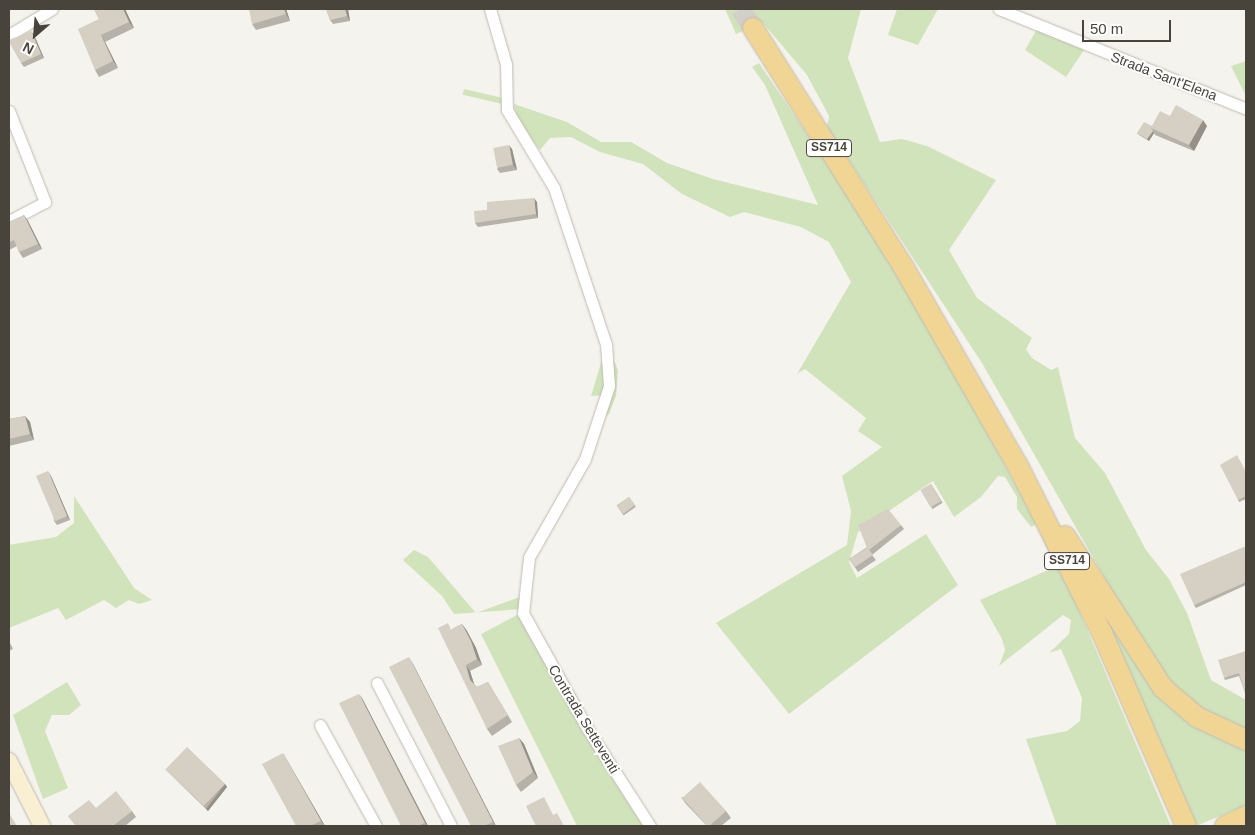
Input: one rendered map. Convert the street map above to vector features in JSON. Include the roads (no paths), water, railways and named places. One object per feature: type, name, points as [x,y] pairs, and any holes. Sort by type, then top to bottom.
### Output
[{"type":"highway","name":"SS714","points":[[753,28],[904,268],[1018,466],[1102,633],[1186,826]]},
{"type":"highway","points":[[1018,466],[1158,682],[1196,717],[1246,740]]},
{"type":"highway","points":[[1225,826],[1246,816]]},
{"type":"main road","points":[[9,761],[42,826]]},
{"type":"street","points":[[9,35],[52,9]]},
{"type":"street","name":"Contrada Setteventi","points":[[490,9],[506,64],[507,110],[554,188],[606,344],[609,386],[585,459],[529,558],[524,610],[587,728],[650,826]]},
{"type":"street","name":"Strada Sant'Elena","points":[[999,9],[1246,109]]},
{"type":"street","points":[[9,111],[45,202],[9,221]]},
{"type":"street","points":[[377,684],[451,826]]},
{"type":"street","points":[[320,725],[376,826]]},
{"type":"tunnel","points":[[740,9],[753,28]]}]
